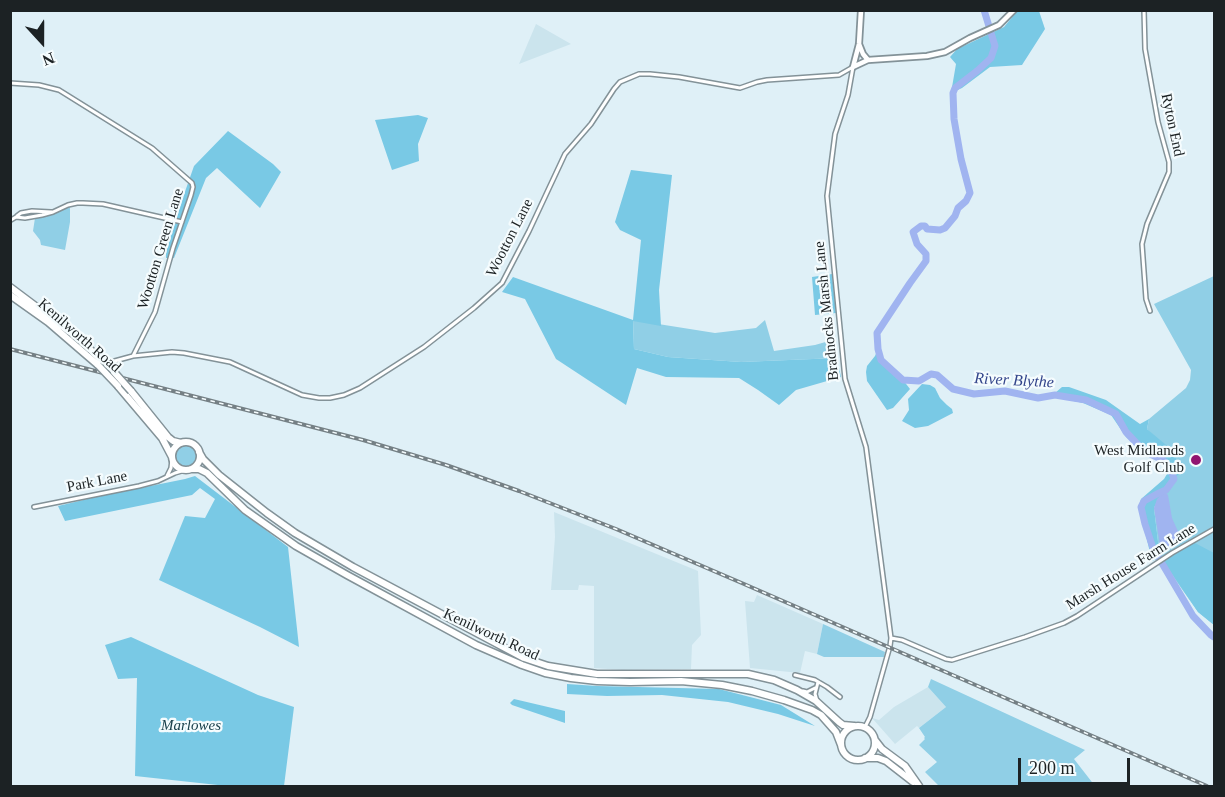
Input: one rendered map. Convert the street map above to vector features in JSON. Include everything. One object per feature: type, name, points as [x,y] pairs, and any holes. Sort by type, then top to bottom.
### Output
[{"type":"highway","name":"Kenilworth Road","points":[[10,287],[78,338],[114,372],[168,437],[181,443]]},
{"type":"highway","name":"Kenilworth Road","points":[[10,295],[48,322],[98,365],[165,442],[172,458]]},
{"type":"highway","points":[[189,442],[199,452],[199,462],[188,469],[177,467],[172,458],[175,448],[181,443],[189,442]]},
{"type":"highway","name":"Kenilworth Road","points":[[199,452],[219,475],[295,533],[352,567],[524,658],[548,666],[597,674],[748,674],[774,680],[797,690],[818,703],[839,722],[854,726]]},
{"type":"highway","name":"Kenilworth Road","points":[[188,469],[199,469],[207,473],[245,510],[296,546],[477,645],[522,665],[545,673],[580,679],[630,682],[681,681],[752,691],[784,700],[821,715],[836,732],[841,745]]},
{"type":"highway","points":[[854,726],[870,730],[882,749],[905,766],[918,786],[886,761],[878,758],[852,758],[847,755],[841,745],[844,733],[854,726]]},
{"type":"highway","points":[[865,758],[873,750],[875,740]]},
{"type":"street","points":[[853,67],[859,44],[861,10]]},
{"type":"street","points":[[853,67],[868,60],[934,55],[951,50],[970,38],[999,25],[1014,10]]},
{"type":"street","name":"Ryton End","points":[[1144,10],[1145,49],[1158,122],[1169,162],[1169,172],[1147,224],[1142,244],[1146,299],[1150,311]]},
{"type":"street","points":[[859,44],[868,60]]},
{"type":"street","name":"Wootton Lane","points":[[839,75],[853,67]]},
{"type":"street","name":"Bradnocks Marsh Lane","points":[[853,67],[848,95],[835,134],[828,196],[845,379],[866,447],[891,638],[870,717],[865,727]]},
{"type":"street","name":"Wootton Lane","points":[[107,365],[133,356],[172,352],[230,362],[302,395],[330,398],[344,395],[360,388],[424,347],[502,283],[565,154],[591,124],[620,82],[639,74],[688,78],[740,88],[766,80],[839,75],[851,80]]},
{"type":"street","name":"Wootton Green Lane","points":[[10,83],[39,85],[59,90],[152,148],[192,183],[191,195],[155,312],[133,356]]},
{"type":"street","points":[[11,220],[15,217],[25,218],[53,212],[68,205],[83,203],[103,204],[182,222]]},
{"type":"street","points":[[136,351],[141,355]]},
{"type":"street","points":[[163,479],[171,468],[172,458]]},
{"type":"street","name":"Park Lane","points":[[34,507],[139,486],[188,469]]},
{"type":"street","name":"Marsh House Farm Lane","points":[[891,638],[902,640],[946,659],[959,659],[1064,623],[1172,553],[1215,529]]},
{"type":"street","points":[[795,675],[818,682],[840,697]]},
{"type":"street","points":[[818,682],[815,688],[818,703]]},
{"type":"street","name":"Kenilworth Road","points":[[797,690],[807,692],[815,688]]},
{"type":"shaded area","points":[[536,24],[571,44],[519,64]]},
{"type":"shaded area","points":[[70,207],[65,250],[41,245],[33,231],[35,218],[48,216]]},
{"type":"shaded area","name":"West Midlands Golf Club","points":[[1214,276],[1214,625],[1198,612],[1160,558],[1154,508],[1181,469],[1147,429],[1149,419],[1186,388],[1191,370],[1154,304]]},
{"type":"shaded area","points":[[633,320],[715,333],[756,328],[765,320],[774,351],[815,345],[836,339],[837,358],[741,362],[668,357],[634,349]]},
{"type":"shaded area","points":[[186,445],[194,448],[197,456],[194,464],[186,467],[178,464],[175,456],[178,448]]},
{"type":"shaded area","points":[[1166,493],[1172,518],[1181,538],[1173,546],[1164,550],[1160,545],[1154,508],[1157,499]]},
{"type":"shaded area","points":[[554,512],[698,571],[701,635],[692,645],[691,669],[594,668],[594,586],[579,585],[578,590],[551,590],[555,537]]},
{"type":"shaded area","points":[[757,595],[823,624],[817,654],[805,651],[800,673],[750,668],[745,601],[754,602]]},
{"type":"shaded area","points":[[823,624],[885,652],[884,657],[824,657],[817,654]]},
{"type":"shaded area","points":[[931,679],[1085,750],[1074,759],[1095,786],[939,786],[925,772],[937,762],[919,745],[925,737],[919,728],[946,707],[928,687]]},
{"type":"shaded area","points":[[928,687],[946,707],[895,744],[872,718],[879,720],[894,707]]},
{"type":"green space","points":[[1018,10],[1039,11],[1045,29],[1022,65],[990,67],[962,88],[951,93],[956,64],[950,57],[957,49],[1004,27]]},
{"type":"green space","points":[[418,115],[428,118],[418,144],[419,161],[392,170],[375,120]]},
{"type":"green space","points":[[228,131],[281,172],[260,208],[217,168],[206,178],[174,258],[166,258],[166,246],[194,166]]},
{"type":"green space","points":[[631,170],[672,175],[659,290],[661,326],[633,321],[634,349],[668,357],[741,362],[837,358],[841,377],[796,390],[779,405],[739,378],[666,377],[637,368],[626,405],[556,359],[525,299],[502,292],[513,277],[633,320],[641,240],[620,230],[615,222]]},
{"type":"green space","points":[[832,274],[836,313],[815,315],[812,277]]},
{"type":"green space","points":[[878,349],[881,360],[910,389],[893,408],[887,410],[867,381],[867,366]]},
{"type":"green space","points":[[922,384],[935,388],[953,413],[928,426],[915,428],[902,421],[909,410],[908,399]]},
{"type":"green space","points":[[1062,387],[1069,387],[1106,400],[1140,424],[1149,419],[1147,429],[1172,450],[1181,470],[1166,493],[1161,495],[1154,508],[1160,558],[1152,561],[1139,506],[1141,499],[1164,479],[1167,474],[1165,467],[1149,457],[1126,437],[1111,415],[1083,403],[1054,397]]},
{"type":"green space","points":[[195,476],[288,547],[299,647],[159,580],[185,516],[205,518],[215,499],[200,488],[192,495],[65,521],[58,506]]},
{"type":"green space","points":[[1193,542],[1214,553],[1214,625],[1198,612],[1164,562]]},
{"type":"green space","name":"Marlowes","points":[[131,637],[258,695],[294,707],[284,786],[227,786],[135,776],[137,678],[118,679],[105,645]]},
{"type":"green space","points":[[567,684],[719,689],[781,705],[815,726],[728,702],[662,695],[567,694]]},
{"type":"green space","points":[[514,699],[565,711],[565,723],[512,705],[510,703]]},
{"type":"waterway","name":"River Blythe","points":[[984,10],[995,46],[991,58],[955,88],[953,93],[954,119],[970,193],[945,228],[927,229],[921,226],[913,232],[917,244],[926,254],[926,261],[877,333],[881,360],[903,380],[919,381],[931,374],[937,375],[953,389],[974,394],[1005,391],[1038,398],[1055,395],[1086,400],[1116,414],[1126,432],[1144,451],[1163,460],[1170,468],[1174,479],[1166,490],[1144,501],[1141,507],[1145,524],[1153,548],[1193,616],[1214,637]]},
{"type":"railway","points":[[10,349],[363,440],[446,465],[519,491],[616,529],[1207,786]]},
{"type":"place","name":"West Midlands Golf Club","points":[[1196,460]]}]
